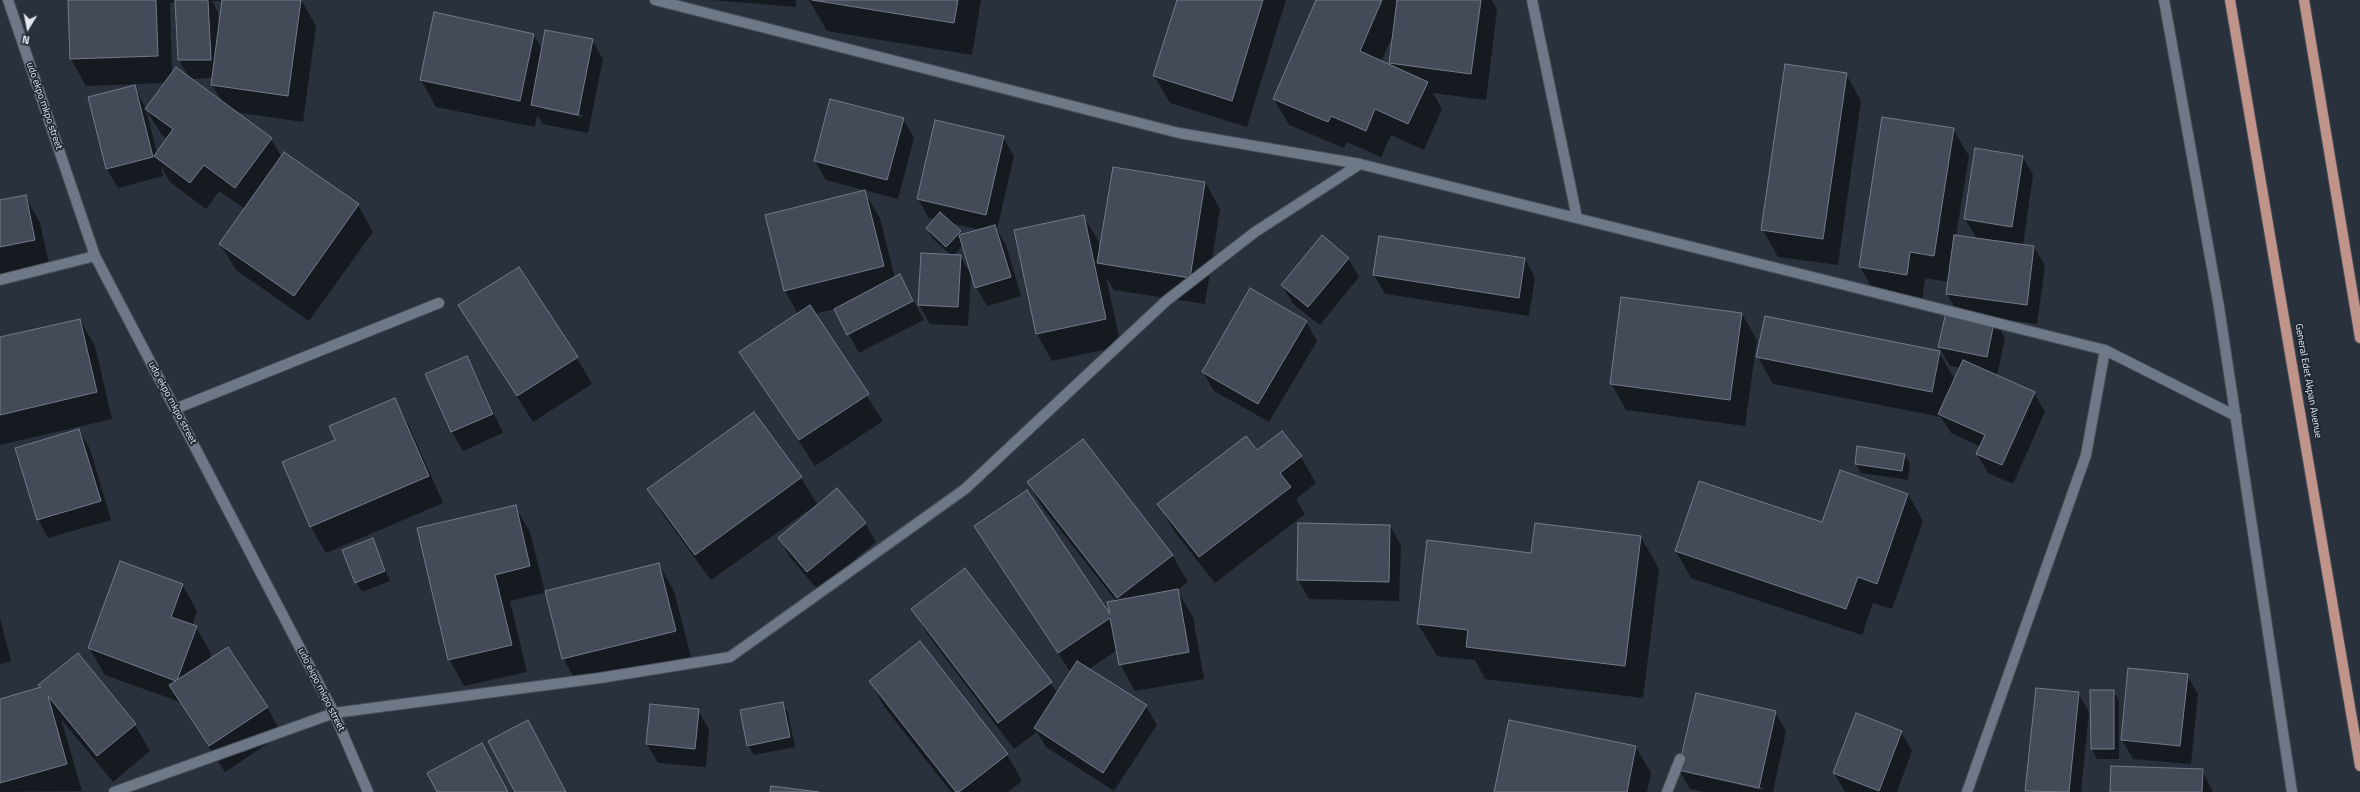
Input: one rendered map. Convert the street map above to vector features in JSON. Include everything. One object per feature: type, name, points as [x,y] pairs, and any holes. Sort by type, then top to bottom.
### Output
[{"type":"main road","name":"General Edet Akpan Avenue","points":[[2230,0],[2360,766]]},
{"type":"main road","points":[[2304,0],[2360,338]]},
{"type":"street","name":"udo ekpo mkpo street","points":[[8,0],[95,256],[334,713],[368,792]]},
{"type":"street","points":[[655,0],[1179,133],[1360,164],[2105,350],[2236,416]]},
{"type":"street","points":[[1532,0],[1577,218]]},
{"type":"street","points":[[2164,0],[2219,307],[2292,792]]},
{"type":"street","points":[[114,792],[334,713],[600,678],[730,657],[965,489],[1166,301],[1255,232],[1360,164]]},
{"type":"street","points":[[0,280],[95,256]]},
{"type":"street","points":[[175,409],[439,303]]},
{"type":"street","points":[[1967,792],[2086,455],[2105,350]]},
{"type":"street","points":[[1667,792],[1680,760]]},
{"type":"building","points":[[68,0],[156,0],[158,56],[70,59]]},
{"type":"building","points":[[175,0],[208,0],[211,60],[178,60]]},
{"type":"building","points":[[222,0],[301,0],[288,96],[211,85]]},
{"type":"building","points":[[812,0],[958,0],[954,23]]},
{"type":"building","points":[[1177,0],[1263,0],[1232,101],[1153,76]]},
{"type":"building","points":[[1316,0],[1382,0],[1360,51],[1428,82],[1408,124],[1375,109],[1366,131],[1331,116],[1328,122],[1273,99]]},
{"type":"building","points":[[1397,0],[1481,0],[1471,74],[1389,63]]},
{"type":"building","points":[[434,12],[534,34],[520,101],[420,80]]},
{"type":"building","points":[[545,30],[593,39],[578,115],[531,105]]},
{"type":"building","points":[[1785,64],[1847,73],[1823,239],[1761,230]]},
{"type":"building","points":[[176,67],[272,138],[235,188],[204,165],[190,183],[154,156],[173,129],[145,109]]},
{"type":"building","points":[[135,85],[153,157],[106,169],[88,97]]},
{"type":"building","points":[[830,99],[904,118],[887,180],[814,161]]},
{"type":"building","points":[[1882,117],[1954,128],[1934,256],[1910,252],[1907,275],[1859,267]]},
{"type":"building","points":[[935,120],[1004,136],[986,215],[917,199]]},
{"type":"building","points":[[1975,148],[2023,156],[2012,227],[1964,219]]},
{"type":"building","points":[[284,152],[359,204],[294,296],[219,244]]},
{"type":"building","points":[[1113,167],[1205,182],[1190,278],[1097,263]]},
{"type":"building","points":[[865,190],[884,266],[784,291],[765,215]]},
{"type":"building","points":[[26,195],[35,240],[0,247],[0,200]]},
{"type":"building","points":[[940,212],[961,231],[946,247],[926,228]]},
{"type":"building","points":[[1084,215],[1106,319],[1036,334],[1014,230]]},
{"type":"building","points":[[995,225],[1011,277],[975,288],[959,235]]},
{"type":"building","points":[[1322,235],[1349,258],[1308,307],[1281,285]]},
{"type":"building","points":[[1954,235],[2034,246],[2027,305],[1946,294]]},
{"type":"building","points":[[1379,236],[1525,258],[1519,298],[1373,275]]},
{"type":"building","points":[[921,253],[961,255],[958,307],[918,305]]},
{"type":"building","points":[[519,267],[578,357],[517,396],[458,305]]},
{"type":"building","points":[[900,274],[913,301],[847,335],[834,309]]},
{"type":"building","points":[[1250,288],[1307,321],[1258,404],[1202,372]]},
{"type":"building","points":[[1621,297],[1742,313],[1730,400],[1610,384]]},
{"type":"building","points":[[810,305],[869,394],[799,440],[739,352]]},
{"type":"building","points":[[1947,308],[1995,318],[1987,357],[1938,347]]},
{"type":"building","points":[[1765,316],[1940,351],[1932,392],[1756,357]]},
{"type":"building","points":[[80,319],[97,392],[0,415],[0,337]]},
{"type":"building","points":[[467,356],[493,414],[451,432],[425,374]]},
{"type":"building","points":[[1963,360],[2035,392],[2002,465],[1976,454],[1985,435],[1938,414]]},
{"type":"building","points":[[395,398],[429,476],[310,527],[282,462],[335,440],[329,426]]},
{"type":"building","points":[[754,412],[802,477],[695,555],[647,489]]},
{"type":"building","points":[[79,429],[101,501],[37,520],[15,448]]},
{"type":"building","points":[[1282,431],[1302,456],[1280,473],[1291,487],[1199,557],[1157,504],[1246,436],[1257,450]]},
{"type":"building","points":[[1083,439],[1173,555],[1117,598],[1027,482]]},
{"type":"building","points":[[1857,446],[1905,454],[1902,471],[1855,464]]},
{"type":"building","points":[[1840,470],[1908,494],[1877,584],[1858,577],[1846,609],[1675,551],[1699,481],[1822,522]]},
{"type":"building","points":[[837,488],[866,523],[807,572],[778,538]]},
{"type":"building","points":[[1027,490],[1110,614],[1107,602],[1178,589],[1189,652],[1119,665],[1110,618],[1058,653],[974,526]]},
{"type":"building","points":[[516,505],[530,566],[495,575],[512,645],[448,660],[417,528]]},
{"type":"building","points":[[1298,523],[1390,525],[1389,582],[1297,580]]},
{"type":"building","points":[[1535,523],[1641,536],[1625,666],[1466,647],[1468,630],[1417,624],[1427,540],[1531,553]]},
{"type":"building","points":[[373,538],[385,571],[355,583],[342,550]]},
{"type":"building","points":[[120,561],[183,584],[171,617],[197,626],[177,680],[228,647],[268,707],[209,746],[169,685],[176,681],[88,648]]},
{"type":"building","points":[[659,563],[676,631],[562,659],[545,591]]},
{"type":"building","points":[[965,568],[1052,682],[998,723],[911,609]]},
{"type":"building","points":[[920,641],[1008,754],[959,792],[956,792],[869,681]]},
{"type":"building","points":[[78,653],[136,724],[97,756],[48,696],[67,764],[0,783],[0,699],[41,687],[38,685]]},
{"type":"building","points":[[1077,661],[1147,705],[1103,773],[1034,728]]},
{"type":"building","points":[[2128,668],[2188,674],[2180,746],[2121,740]]},
{"type":"building","points":[[2036,688],[2079,692],[2069,792],[2025,791]]},
{"type":"building","points":[[2090,690],[2114,690],[2114,749],[2091,749]]},
{"type":"building","points":[[1696,693],[1776,711],[1759,788],[1678,770]]},
{"type":"building","points":[[783,702],[790,737],[747,746],[740,710]]},
{"type":"building","points":[[650,704],[699,709],[695,749],[646,744]]},
{"type":"building","points":[[1856,713],[1902,731],[1879,791],[1833,773]]},
{"type":"building","points":[[528,720],[566,792],[515,792],[488,741]]},
{"type":"building","points":[[1509,720],[1636,746],[1627,792],[1494,792]]},
{"type":"building","points":[[482,743],[508,792],[437,792],[427,773]]},
{"type":"building","points":[[2111,766],[2203,769],[2202,792],[2110,792]]},
{"type":"building","points":[[771,786],[819,792],[770,792]]}]
